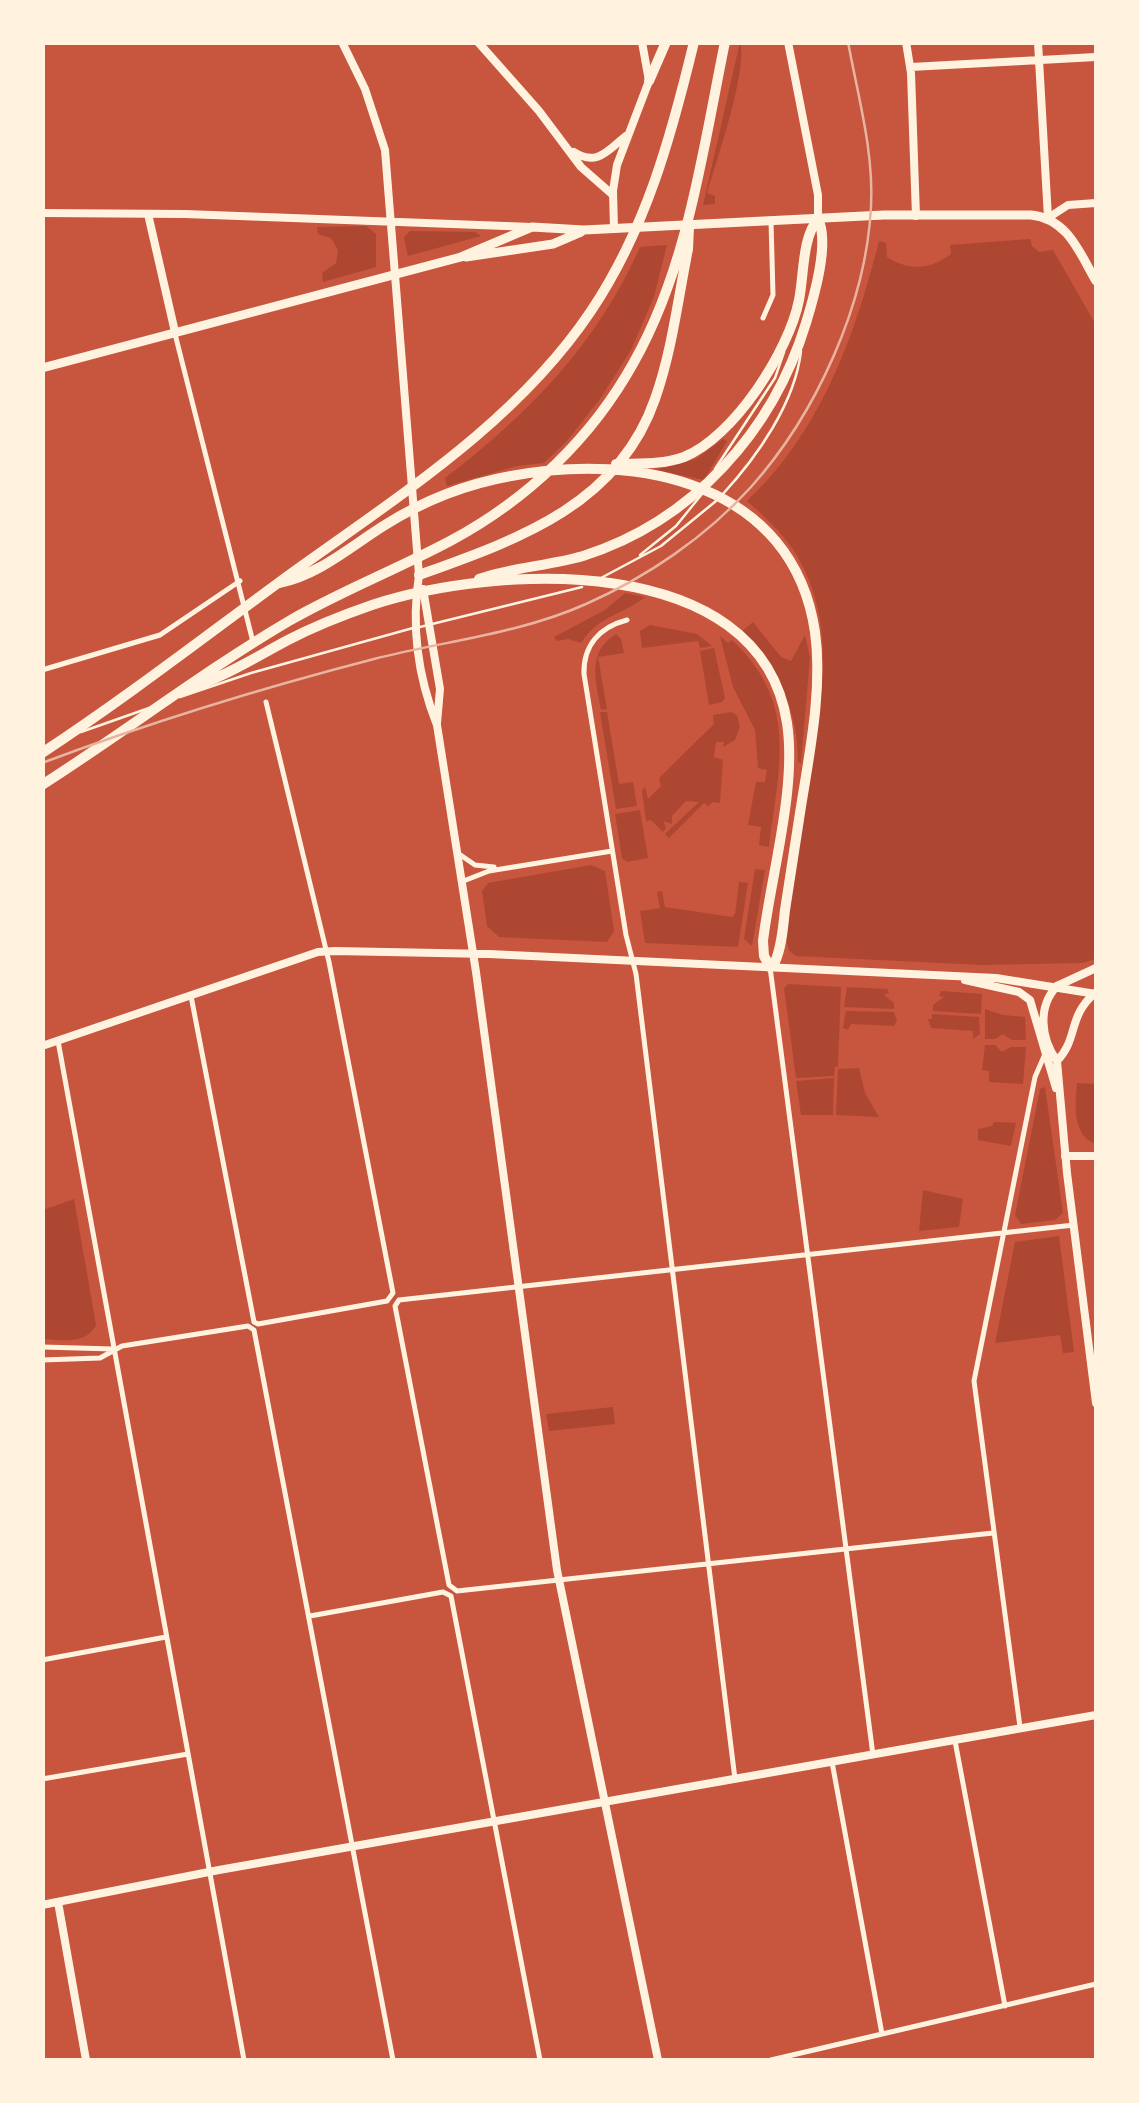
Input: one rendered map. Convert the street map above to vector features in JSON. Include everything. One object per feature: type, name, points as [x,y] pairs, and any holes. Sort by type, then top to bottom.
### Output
[{"type":"highway","points":[[649,81],[666,42]]},
{"type":"highway","points":[[42,750],[127,696],[479,434],[519,398],[569,341],[611,278],[647,206],[672,131],[694,42]]},
{"type":"highway","points":[[419,575],[516,538],[571,509],[613,472],[632,447],[649,416],[663,373],[688,211],[726,42]]},
{"type":"highway","points":[[279,583],[312,571],[434,498],[501,478],[666,462],[699,450],[734,418],[786,340],[800,300],[811,232],[818,219]]},
{"type":"highway","points":[[474,582],[576,558],[636,533],[702,488],[729,462],[783,382],[802,334],[820,258],[822,232],[818,219]]},
{"type":"highway","points":[[42,786],[292,619],[444,544],[498,512],[542,478],[606,407],[629,371],[656,317],[684,244]]},
{"type":"highway","points":[[186,689],[218,678],[296,636],[351,613],[403,596],[474,582],[562,579],[657,594],[691,605],[718,619],[742,639],[761,660],[782,703],[789,746],[786,793],[763,940],[764,956],[770,966],[780,950],[816,683],[815,631],[802,583],[768,530],[722,497],[652,474],[565,470]]},
{"type":"main road","points":[[342,42],[365,89],[382,138],[415,517],[419,575],[414,618],[422,676],[437,725],[462,882],[559,1580],[658,2060]]},
{"type":"main road","points":[[478,42],[593,179],[613,194]]},
{"type":"main road","points":[[616,229],[616,171],[649,81],[642,42]]},
{"type":"main road","points":[[788,42],[818,195],[818,219]]},
{"type":"main road","points":[[906,42],[916,216]]},
{"type":"main road","points":[[1038,42],[1048,218]]},
{"type":"main road","points":[[910,67],[1096,57]]},
{"type":"main road","points":[[571,150],[584,159],[598,158],[626,136]]},
{"type":"main road","points":[[1048,218],[1068,204],[1096,202]]},
{"type":"main road","points":[[42,213],[390,220],[584,230],[818,219],[1026,215],[1048,218],[1067,232],[1096,281]]},
{"type":"main road","points":[[148,214],[175,332]]},
{"type":"main road","points":[[42,368],[461,257],[532,227]]},
{"type":"main road","points":[[461,257],[553,244],[584,230]]},
{"type":"main road","points":[[419,575],[430,614],[438,673],[437,725]]},
{"type":"main road","points":[[42,1046],[326,951],[955,976],[1008,979],[1096,993]]},
{"type":"main road","points":[[1057,1062],[1047,1051],[1044,1006],[1056,986],[1096,968]]},
{"type":"main road","points":[[955,976],[1026,996],[1035,1010],[1059,1096]]},
{"type":"main road","points":[[1096,993],[1077,1012],[1068,1046],[1057,1062],[1096,1404]]},
{"type":"main road","points":[[1065,1156],[1096,1156]]},
{"type":"main road","points":[[42,1904],[1096,1716]]},
{"type":"main road","points":[[58,1902],[86,2060]]},
{"type":"street","points":[[762,318],[773,295],[771,221]]},
{"type":"street","points":[[175,332],[253,642]]},
{"type":"street","points":[[42,670],[160,635],[240,581]]},
{"type":"street","points":[[627,620],[600,631],[588,648],[584,665],[632,962],[736,1779]]},
{"type":"street","points":[[42,1347],[114,1349],[387,1302],[392,1293],[326,951],[266,702]]},
{"type":"street","points":[[462,882],[502,868],[612,851]]},
{"type":"street","points":[[457,853],[477,866],[502,868]]},
{"type":"street","points":[[770,966],[873,1755]]},
{"type":"street","points":[[191,996],[393,2060]]},
{"type":"street","points":[[58,1041],[244,2060]]},
{"type":"street","points":[[1020,1730],[974,1381],[1035,1077],[1047,1051]]},
{"type":"street","points":[[540,2060],[397,1303],[808,1252],[1074,1225]]},
{"type":"street","points":[[42,1360],[100,1358],[114,1349]]},
{"type":"street","points":[[310,1616],[450,1591],[993,1533]]},
{"type":"street","points":[[42,1660],[166,1637]]},
{"type":"street","points":[[955,1741],[1006,2006]]},
{"type":"street","points":[[42,1779],[188,1754]]},
{"type":"street","points":[[832,1762],[882,2034]]},
{"type":"street","points":[[771,2060],[1096,1984]]},
{"type":"lane","points":[[42,750],[251,672],[566,592],[631,562],[660,546],[712,506],[733,482],[763,441],[788,394],[798,369],[802,334]]},
{"type":"lane","points":[[631,562],[669,533],[698,500],[721,456],[777,373],[786,340]]},
{"type":"shaded area","points":[[740,42],[736,93],[707,193],[715,196],[715,204],[703,205]]},
{"type":"shaded area","points":[[366,226],[376,234],[376,267],[323,282],[322,273],[336,263],[338,250],[331,238],[318,234],[317,227]]},
{"type":"shaded area","points":[[410,231],[475,232],[481,236],[408,256],[404,237]]},
{"type":"shaded area","points":[[1030,239],[1039,252],[1053,250],[1096,325],[1096,959],[1082,963],[983,965],[796,956],[789,951],[786,938],[823,674],[820,618],[797,555],[778,530],[747,501],[795,444],[832,380],[859,312],[879,241],[886,243],[887,257],[919,267],[951,254],[950,245]]},
{"type":"shaded area","points":[[667,245],[654,297],[631,350],[566,442],[544,463],[517,466],[447,486],[445,478],[505,429],[582,346],[623,282],[640,247]]},
{"type":"shaded area","points":[[723,439],[727,441],[704,480],[655,470],[696,459]]},
{"type":"shaded area","points":[[625,593],[645,597],[603,621],[581,643],[556,641],[554,637],[605,610]]},
{"type":"shaded area","points":[[753,622],[781,657],[791,661],[805,635],[810,658],[801,763],[784,691],[766,659],[742,631]]},
{"type":"shaded area","points":[[650,625],[697,634],[712,646],[700,648],[698,641],[642,648],[640,631]]},
{"type":"shaded area","points":[[616,634],[624,653],[598,657],[607,709],[601,710],[595,668],[597,659],[600,650]]},
{"type":"shaded area","points":[[720,636],[728,643],[732,640],[753,664],[776,712],[779,763],[769,847],[759,845],[761,827],[748,825],[756,782],[765,782],[767,770],[758,768],[755,730],[733,687]]},
{"type":"shaded area","points":[[714,648],[725,698],[709,705],[700,651]]},
{"type":"shaded area","points":[[600,712],[607,712],[619,784],[633,782],[637,806],[616,809]]},
{"type":"shaded area","points":[[713,715],[737,715],[740,727],[735,740],[723,747],[724,742],[716,742],[714,757],[723,760],[720,803],[704,803],[669,838],[665,834],[699,802],[686,801],[672,816],[672,824],[663,821],[663,832],[651,820],[646,821],[642,791],[645,787],[648,799],[661,786],[659,778],[714,724]]},
{"type":"shaded area","points":[[640,810],[648,858],[627,862],[622,858],[615,814]]},
{"type":"shaded area","points":[[591,865],[605,871],[614,931],[607,942],[499,937],[487,926],[482,891],[488,883]]},
{"type":"shaded area","points":[[755,869],[765,870],[752,946],[744,939]]},
{"type":"shaded area","points":[[739,882],[748,883],[738,947],[645,943],[640,911],[660,908],[657,892],[662,891],[665,907],[732,917]]},
{"type":"shaded area","points":[[788,984],[841,987],[838,1066],[834,1076],[796,1078],[784,988]]},
{"type":"shaded area","points":[[847,987],[887,989],[889,993],[884,995],[894,1003],[894,1009],[844,1007]]},
{"type":"shaded area","points":[[941,991],[982,994],[981,1014],[933,1011],[933,1005],[944,997],[939,996]]},
{"type":"shaded area","points":[[985,1009],[1025,1017],[1026,1040],[1012,1040],[1003,1034],[985,1039]]},
{"type":"shaded area","points":[[846,1011],[894,1012],[897,1021],[894,1026],[851,1024],[848,1030],[843,1028]]},
{"type":"shaded area","points":[[932,1014],[979,1017],[980,1034],[973,1039],[973,1031],[931,1028],[928,1019],[932,1019]]},
{"type":"shaded area","points":[[985,1045],[995,1045],[1002,1052],[1011,1047],[1026,1047],[1023,1084],[989,1082],[989,1071],[982,1070]]},
{"type":"shaded area","points":[[859,1068],[865,1093],[879,1117],[836,1115],[838,1069]]},
{"type":"shaded area","points":[[834,1078],[833,1115],[801,1115],[796,1081]]},
{"type":"shaded area","points":[[1077,1083],[1096,1084],[1096,1144],[1079,1127]]},
{"type":"shaded area","points":[[1045,1087],[1063,1213],[1055,1220],[1021,1224],[1015,1215],[1040,1089]]},
{"type":"shaded area","points":[[994,1122],[1016,1123],[1011,1146],[978,1140],[978,1129]]},
{"type":"shaded area","points":[[923,1190],[963,1199],[959,1227],[919,1231]]},
{"type":"shaded area","points":[[74,1199],[96,1325],[80,1338],[43,1339],[43,1210]]},
{"type":"shaded area","points":[[1059,1236],[1074,1352],[1063,1353],[1060,1335],[995,1343],[1015,1242]]},
{"type":"shaded area","points":[[613,1407],[615,1424],[549,1431],[546,1414]]},
{"type":"railway","points":[[42,763],[290,682],[561,614],[631,581],[715,523],[751,487],[796,426],[834,356],[859,282],[867,244],[871,186],[848,42]]}]
